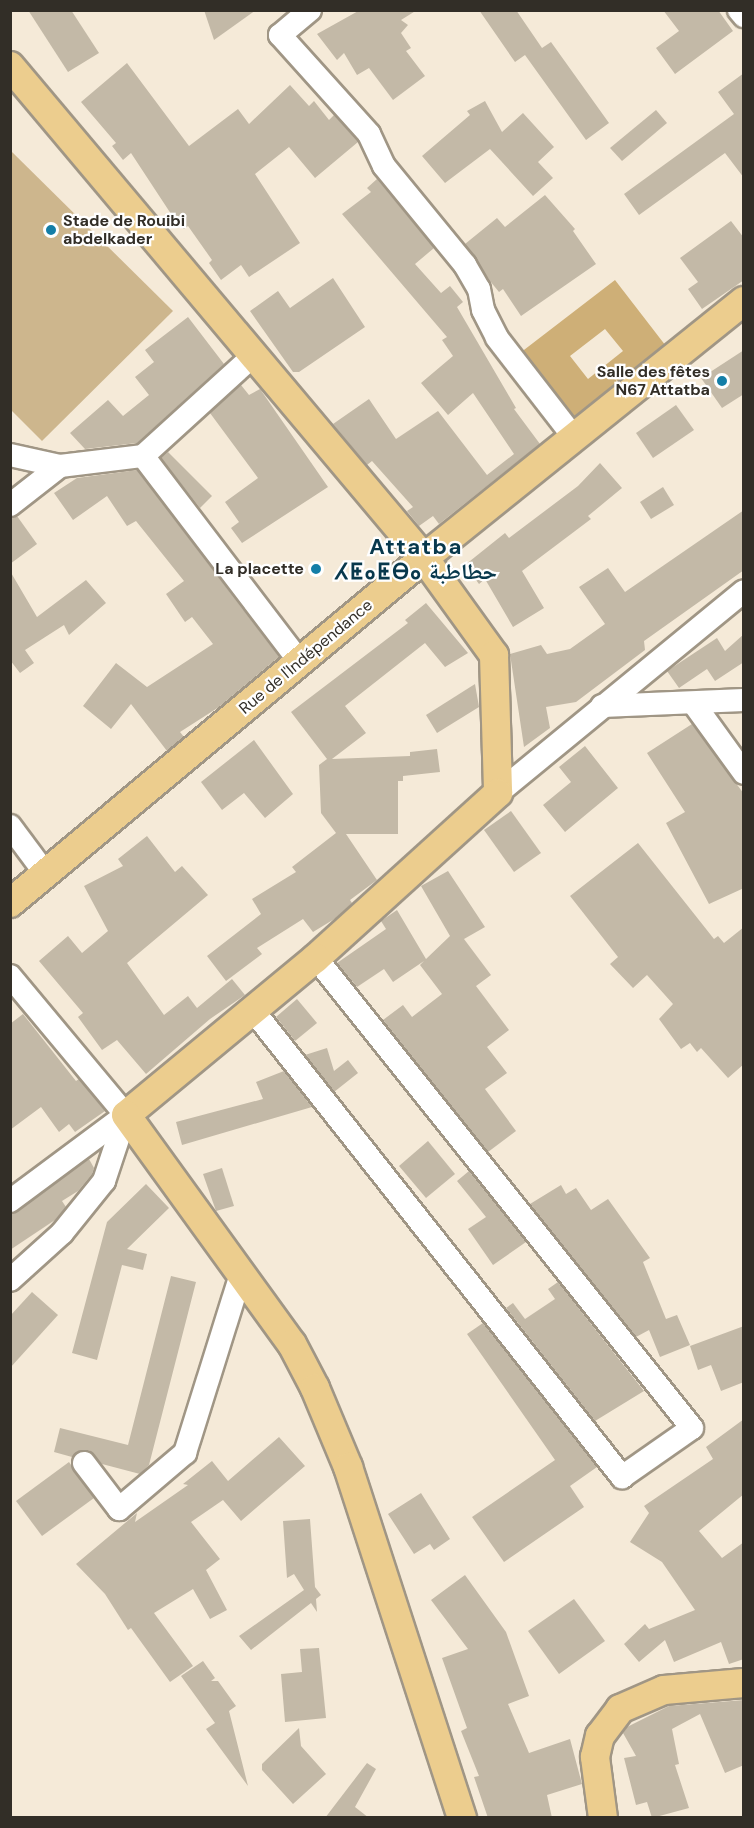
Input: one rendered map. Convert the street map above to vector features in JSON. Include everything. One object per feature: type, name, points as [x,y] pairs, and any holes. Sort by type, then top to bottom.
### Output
[{"type":"main road","points":[[10,66],[424,558],[494,655],[498,793],[316,958],[126,1115],[292,1344],[348,1467],[462,1818]]},
{"type":"main road","name":"Rue de l'Indépendance","points":[[10,903],[424,558],[573,436],[744,301]]},
{"type":"main road","points":[[603,1818],[596,1757],[600,1736],[620,1709],[664,1690],[744,1683]]},
{"type":"street","points":[[310,10],[280,35],[369,134],[384,166],[465,265],[479,289],[483,310],[497,338],[573,436]]},
{"type":"street","points":[[739,10],[744,16]]},
{"type":"street","points":[[10,455],[60,466],[143,456],[254,355]]},
{"type":"street","points":[[143,456],[300,662]]},
{"type":"street","points":[[10,506],[60,466]]},
{"type":"street","points":[[498,793],[744,591]]},
{"type":"street","points":[[602,706],[694,704],[744,700]]},
{"type":"street","points":[[694,704],[744,773]]},
{"type":"street","points":[[10,826],[45,873]]},
{"type":"street","points":[[252,1009],[622,1477],[692,1428],[316,958]]},
{"type":"street","points":[[10,976],[126,1115]]},
{"type":"street","points":[[10,1201],[126,1115]]},
{"type":"street","points":[[10,1280],[62,1233],[104,1181],[126,1115]]},
{"type":"street","points":[[84,1463],[119,1509],[185,1453],[241,1274]]},
{"type":"shaded area","name":"Stade de Rouibi abdelkader","points":[[10,150],[173,311],[42,441],[11,410]]},
{"type":"shaded area","points":[[615,280],[669,350],[573,422],[520,353]],"holes":[[[605,329],[623,351],[588,379],[570,356]]]},
{"type":"building","points":[[28,10],[71,10],[99,53],[68,72]]},
{"type":"building","points":[[204,10],[256,10],[214,40]]},
{"type":"building","points":[[360,10],[417,10],[401,20],[408,25],[401,33],[411,48],[406,51],[425,76],[393,100],[369,68],[357,75],[344,53],[337,60],[317,34]]},
{"type":"building","points":[[479,10],[516,10],[542,48],[551,42],[609,123],[586,140],[525,55],[515,62]]},
{"type":"building","points":[[663,10],[718,10],[733,31],[675,74],[656,48],[679,31]]},
{"type":"building","points":[[127,63],[189,146],[238,109],[249,124],[290,85],[309,106],[314,101],[329,120],[334,115],[358,142],[315,178],[289,147],[255,174],[300,243],[249,277],[241,265],[221,280],[209,263],[212,260],[188,226],[184,229],[175,220],[131,153],[123,160],[112,146],[116,143],[81,102]]},
{"type":"building","points":[[744,73],[744,178],[725,153],[639,215],[624,194],[734,114],[718,92]]},
{"type":"building","points":[[485,101],[502,132],[523,113],[554,147],[538,162],[553,178],[533,196],[490,149],[445,183],[422,156],[470,115],[467,111]]},
{"type":"building","points":[[656,110],[667,123],[622,161],[610,148]]},
{"type":"building","points":[[377,179],[434,248],[415,264],[441,293],[450,286],[463,302],[457,307],[516,408],[514,409],[540,444],[439,524],[433,516],[419,526],[407,511],[413,507],[372,461],[367,465],[333,424],[369,399],[396,439],[438,411],[487,475],[514,454],[473,393],[448,415],[421,383],[453,356],[442,340],[447,337],[342,214],[371,192],[367,188]]},
{"type":"building","points":[[545,195],[575,229],[573,231],[596,264],[521,316],[503,289],[499,292],[490,281],[465,244],[497,218],[505,227]]},
{"type":"building","points":[[731,221],[744,238],[744,280],[702,309],[688,289],[698,282],[680,258]]},
{"type":"building","points":[[333,278],[365,327],[299,372],[293,372],[250,311],[278,291],[290,308]]},
{"type":"building","points":[[188,317],[224,364],[137,443],[85,449],[70,433],[108,400],[123,416],[149,395],[135,377],[154,362],[145,350]]},
{"type":"building","points":[[744,350],[744,394],[722,408],[701,378]]},
{"type":"building","points":[[241,385],[249,395],[260,389],[328,487],[242,543],[231,528],[239,522],[225,502],[258,478],[210,413]]},
{"type":"building","points":[[676,405],[694,430],[653,458],[636,433]]},
{"type":"building","points":[[168,452],[212,496],[200,508],[161,458]]},
{"type":"building","points":[[600,463],[622,488],[588,516],[591,519],[522,571],[544,608],[513,627],[485,579],[479,584],[465,565],[505,533],[509,538],[578,486]]},
{"type":"building","points":[[137,470],[279,657],[219,707],[180,732],[184,737],[167,751],[131,704],[111,729],[83,706],[116,663],[147,687],[213,644],[192,617],[185,622],[166,594],[184,581],[136,521],[127,526],[107,496],[73,520],[54,493],[77,478]]},
{"type":"building","points":[[663,487],[674,505],[651,519],[640,502]]},
{"type":"building","points":[[744,510],[744,570],[644,641],[645,650],[576,702],[546,707],[550,728],[524,747],[510,654],[541,645],[547,654],[570,649],[605,624],[579,587],[608,568],[625,592]]},
{"type":"building","points":[[17,516],[37,544],[10,564],[10,518]]},
{"type":"building","points":[[10,571],[37,617],[86,580],[106,603],[69,635],[64,625],[25,650],[34,663],[20,673],[10,660]]},
{"type":"building","points":[[426,603],[468,653],[445,667],[425,643],[345,706],[366,733],[332,759],[410,756],[410,752],[437,749],[440,772],[403,776],[403,781],[398,781],[398,834],[346,834],[377,880],[350,900],[352,903],[336,918],[313,932],[303,919],[257,948],[262,954],[226,981],[207,956],[261,914],[252,899],[296,872],[292,867],[336,833],[321,813],[319,765],[327,759],[291,712],[408,623],[405,620]]},
{"type":"building","points":[[744,634],[744,662],[715,681],[707,669],[679,688],[667,671],[717,638],[725,651]]},
{"type":"building","points":[[475,684],[479,707],[437,733],[426,715]]},
{"type":"building","points":[[692,724],[744,794],[744,888],[709,904],[666,823],[685,812],[647,753]]},
{"type":"building","points":[[254,740],[293,794],[265,818],[244,793],[222,810],[201,782]]},
{"type":"building","points":[[585,746],[618,788],[565,832],[543,805],[571,782],[559,767]]},
{"type":"building","points":[[511,811],[541,853],[514,872],[484,830]]},
{"type":"building","points":[[147,836],[175,872],[182,866],[208,895],[127,963],[164,1015],[188,996],[197,1008],[232,979],[245,995],[210,1019],[146,1074],[117,1040],[102,1050],[78,1017],[83,1013],[39,961],[68,936],[82,953],[108,931],[84,886],[123,866],[118,859]]},
{"type":"building","points":[[638,843],[714,939],[718,936],[724,943],[744,927],[744,1064],[728,1078],[701,1048],[697,1052],[690,1043],[681,1049],[659,1019],[673,1004],[647,975],[633,988],[610,964],[618,957],[570,896]]},
{"type":"building","points":[[448,871],[485,927],[464,939],[491,975],[476,986],[509,1030],[487,1047],[507,1073],[485,1089],[516,1131],[488,1152],[383,1020],[403,1005],[412,1017],[442,994],[420,965],[424,961],[393,982],[384,969],[357,987],[337,963],[386,929],[381,921],[397,910],[426,959],[450,936],[421,886]]},
{"type":"building","points":[[297,999],[317,1023],[295,1041],[276,1017]]},
{"type":"building","points":[[23,1014],[76,1081],[79,1079],[105,1111],[75,1132],[69,1124],[59,1132],[41,1107],[10,1130],[10,1024]]},
{"type":"building","points":[[327,1048],[334,1071],[348,1060],[358,1073],[334,1092],[305,1055]]},
{"type":"building","points":[[284,1071],[312,1107],[182,1145],[176,1122],[263,1099],[256,1082]]},
{"type":"building","points":[[428,1141],[455,1174],[426,1198],[399,1166]]},
{"type":"building","points":[[89,1159],[94,1168],[92,1174],[78,1191],[62,1201],[66,1207],[55,1220],[10,1250],[10,1214]]},
{"type":"building","points":[[222,1168],[234,1206],[216,1211],[203,1174]]},
{"type":"building","points":[[469,1171],[526,1242],[493,1265],[468,1229],[486,1217],[457,1181]]},
{"type":"building","points":[[146,1184],[169,1208],[127,1249],[147,1254],[143,1270],[122,1265],[97,1360],[72,1353],[107,1222]]},
{"type":"building","points":[[561,1185],[566,1194],[576,1188],[591,1210],[608,1199],[650,1258],[643,1262],[666,1319],[677,1315],[690,1345],[660,1357],[649,1330],[636,1337],[530,1204]]},
{"type":"building","points":[[171,1276],[196,1282],[149,1465],[140,1474],[102,1464],[89,1450],[82,1450],[72,1457],[54,1452],[60,1428],[128,1445]]},
{"type":"building","points":[[558,1282],[644,1391],[595,1421],[506,1308],[513,1303],[525,1319],[555,1299],[548,1289]]},
{"type":"building","points":[[32,1292],[58,1315],[10,1368],[10,1316]]},
{"type":"building","points":[[483,1323],[597,1467],[570,1486],[584,1507],[504,1562],[472,1517],[555,1460],[467,1334]]},
{"type":"building","points":[[744,1326],[744,1382],[721,1391],[711,1365],[698,1370],[690,1346]]},
{"type":"building","points":[[744,1419],[744,1494],[699,1531],[722,1558],[744,1542],[744,1659],[729,1664],[721,1642],[674,1662],[665,1640],[639,1662],[624,1644],[645,1624],[649,1629],[695,1610],[662,1562],[630,1542],[649,1513],[644,1506],[713,1459],[706,1447]]},
{"type":"building","points":[[279,1437],[305,1466],[241,1521],[223,1500],[191,1522],[220,1559],[206,1570],[227,1610],[210,1619],[193,1589],[154,1613],[193,1666],[170,1682],[131,1628],[128,1630],[105,1594],[76,1564],[137,1513],[135,1522],[188,1485],[183,1484],[212,1461],[228,1481]]},
{"type":"building","points":[[69,1462],[94,1498],[42,1536],[16,1501]]},
{"type":"building","points":[[421,1493],[450,1539],[434,1550],[430,1544],[414,1554],[388,1514]]},
{"type":"building","points":[[310,1519],[315,1587],[321,1595],[316,1599],[317,1612],[311,1603],[251,1650],[239,1636],[304,1590],[294,1574],[287,1578],[283,1521]]},
{"type":"building","points":[[465,1575],[506,1632],[529,1696],[508,1704],[529,1753],[570,1739],[582,1784],[547,1795],[552,1818],[488,1818],[474,1777],[479,1776],[461,1731],[467,1728],[442,1658],[468,1649],[431,1600]]},
{"type":"building","points":[[574,1599],[605,1641],[559,1674],[528,1631]]},
{"type":"building","points":[[319,1648],[326,1718],[285,1722],[281,1674],[302,1672],[300,1649]]},
{"type":"building","points":[[203,1661],[215,1678],[211,1681],[218,1681],[236,1706],[229,1711],[248,1786],[206,1729],[215,1723],[181,1676]]},
{"type":"building","points":[[744,1700],[744,1765],[725,1773],[700,1714],[672,1729],[679,1764],[675,1765],[689,1808],[652,1818],[647,1802],[636,1805],[624,1758],[636,1756],[623,1733],[627,1727],[669,1706]]},
{"type":"building","points":[[299,1728],[301,1746],[326,1774],[293,1804],[262,1770],[262,1764]]},
{"type":"building","points":[[367,1763],[376,1769],[355,1807],[369,1818],[325,1818]]},
{"type":"place","name":"Stade de Rouibi abdelkader","points":[[51,230]]},
{"type":"place","name":"Salle des fêtes N67 Attatba","points":[[722,381]]},
{"type":"place","name":"La placette","points":[[316,569]]},
{"type":"district","name":"Attatba ⵃⵟⴰⵟⴱⴰ حطاطبة","points":[[416,558]]}]
